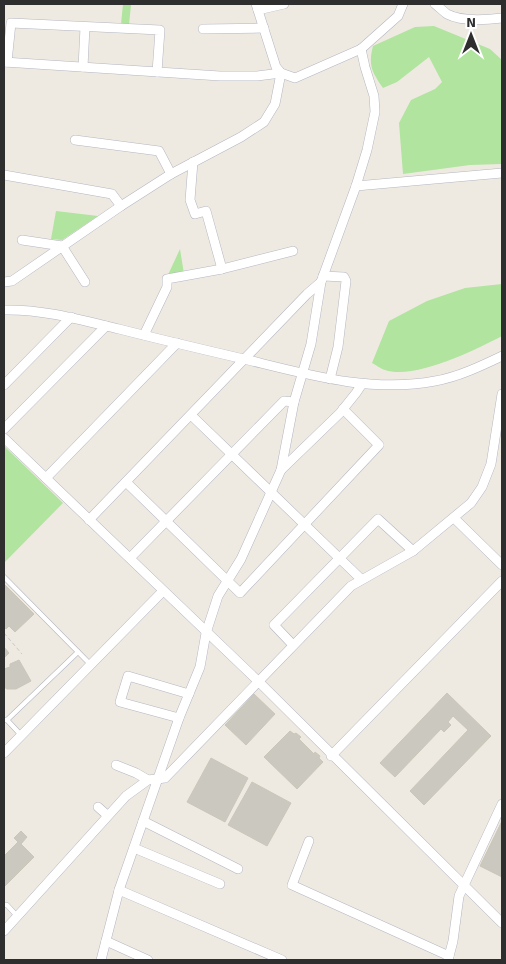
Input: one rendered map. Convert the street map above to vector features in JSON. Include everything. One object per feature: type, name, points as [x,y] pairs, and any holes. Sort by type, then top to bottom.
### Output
[{"type":"street","points":[[4,282],[12,281],[171,174],[241,137],[264,122],[275,104],[281,74],[276,67],[257,7],[284,4]]},
{"type":"street","points":[[157,72],[160,30],[11,23],[6,62],[157,72],[220,76],[281,74],[295,78],[361,49],[398,16],[403,4]]},
{"type":"street","points":[[435,4],[454,16],[471,19],[502,18]]},
{"type":"street","points":[[83,67],[85,27]]},
{"type":"street","points":[[204,29],[264,28]]},
{"type":"street","points":[[101,960],[119,890],[179,718],[200,666],[206,633],[218,596],[241,559],[281,470],[294,402],[312,344],[322,279],[356,186],[367,150],[375,112],[374,96],[361,49]]},
{"type":"street","points":[[75,140],[158,151],[171,174]]},
{"type":"street","points":[[193,162],[190,200],[194,214],[206,211],[222,269]]},
{"type":"street","points":[[356,186],[502,173]]},
{"type":"street","points":[[4,175],[112,194],[121,206]]},
{"type":"street","points":[[22,240],[62,246]]},
{"type":"street","points":[[62,246],[84,282]]},
{"type":"street","points":[[144,335],[167,288],[167,279],[222,269],[293,251]]},
{"type":"street","points":[[89,520],[322,279],[344,277],[346,281],[338,347],[330,379]]},
{"type":"street","points":[[4,310],[26,309],[71,317],[302,373],[362,384],[414,384],[434,381],[451,377],[502,356]]},
{"type":"street","points":[[4,384],[71,317]]},
{"type":"street","points":[[4,429],[106,326]]},
{"type":"street","points":[[46,478],[177,343]]},
{"type":"street","points":[[281,470],[343,409],[362,384]]},
{"type":"street","points":[[4,931],[126,796],[148,780],[165,778],[351,586],[413,551],[471,503],[482,487],[491,464],[502,394]]},
{"type":"street","points":[[130,558],[284,401],[294,402]]},
{"type":"street","points":[[126,482],[240,592],[379,445],[343,409]]},
{"type":"street","points":[[190,415],[361,579]]},
{"type":"street","points":[[4,438],[258,682],[502,923]]},
{"type":"street","points":[[454,518],[502,565]]},
{"type":"street","points":[[293,645],[274,625],[378,519],[413,551]]},
{"type":"street","points":[[331,756],[502,581]]},
{"type":"street","points":[[4,753],[162,591]]},
{"type":"street","points":[[179,718],[120,702],[128,676],[189,694]]},
{"type":"street","points":[[116,765],[148,780]]},
{"type":"street","points":[[309,841],[292,885],[448,958],[459,896],[502,804]]},
{"type":"street","points":[[98,807],[107,816]]},
{"type":"street","points":[[143,822],[238,869]]},
{"type":"street","points":[[134,848],[220,884]]},
{"type":"street","points":[[119,890],[282,960]]},
{"type":"street","points":[[106,942],[148,960]]},
{"type":"lane","points":[[4,577],[90,664]]},
{"type":"lane","points":[[21,735],[6,720],[78,652]]},
{"type":"lane","points":[[4,905],[7,905],[17,916]]},
{"type":"path","points":[[4,633],[22,654]]},
{"type":"green space","points":[[123,4],[148,5],[131,5],[129,25],[121,24]]},
{"type":"green space","points":[[434,26],[490,49],[502,60],[502,164],[470,165],[403,174],[399,123],[411,100],[435,89],[442,82],[429,57],[397,82],[383,88],[372,68],[373,46],[415,27]]},
{"type":"green space","points":[[56,211],[98,216],[62,240],[51,239]]},
{"type":"green space","points":[[180,249],[184,274],[167,277]]},
{"type":"green space","points":[[502,284],[502,336],[461,356],[412,371],[398,372],[385,370],[372,363],[389,321],[427,301],[465,288]]},
{"type":"green space","points":[[4,446],[63,503],[4,563]]},
{"type":"building","points":[[4,584],[34,614],[15,632],[9,626],[6,629],[4,627]]},
{"type":"building","points":[[4,647],[9,653],[4,658]]},
{"type":"building","points":[[19,660],[31,681],[16,689],[7,689],[4,687],[4,669]]},
{"type":"building","points":[[447,693],[491,736],[424,805],[410,791],[468,730],[453,716],[448,722],[451,725],[444,732],[441,729],[395,777],[380,763]]},
{"type":"building","points":[[254,694],[275,714],[246,745],[225,725]]},
{"type":"building","points":[[290,731],[301,737],[299,739],[314,754],[315,752],[320,756],[319,758],[323,762],[297,789],[264,757]]},
{"type":"building","points":[[211,758],[248,778],[225,822],[187,802]]},
{"type":"building","points":[[252,782],[291,803],[267,846],[228,825]]},
{"type":"building","points":[[502,821],[502,877],[480,866]]},
{"type":"building","points":[[21,831],[27,837],[21,844],[34,857],[4,887],[4,856],[18,842],[14,838]]}]
